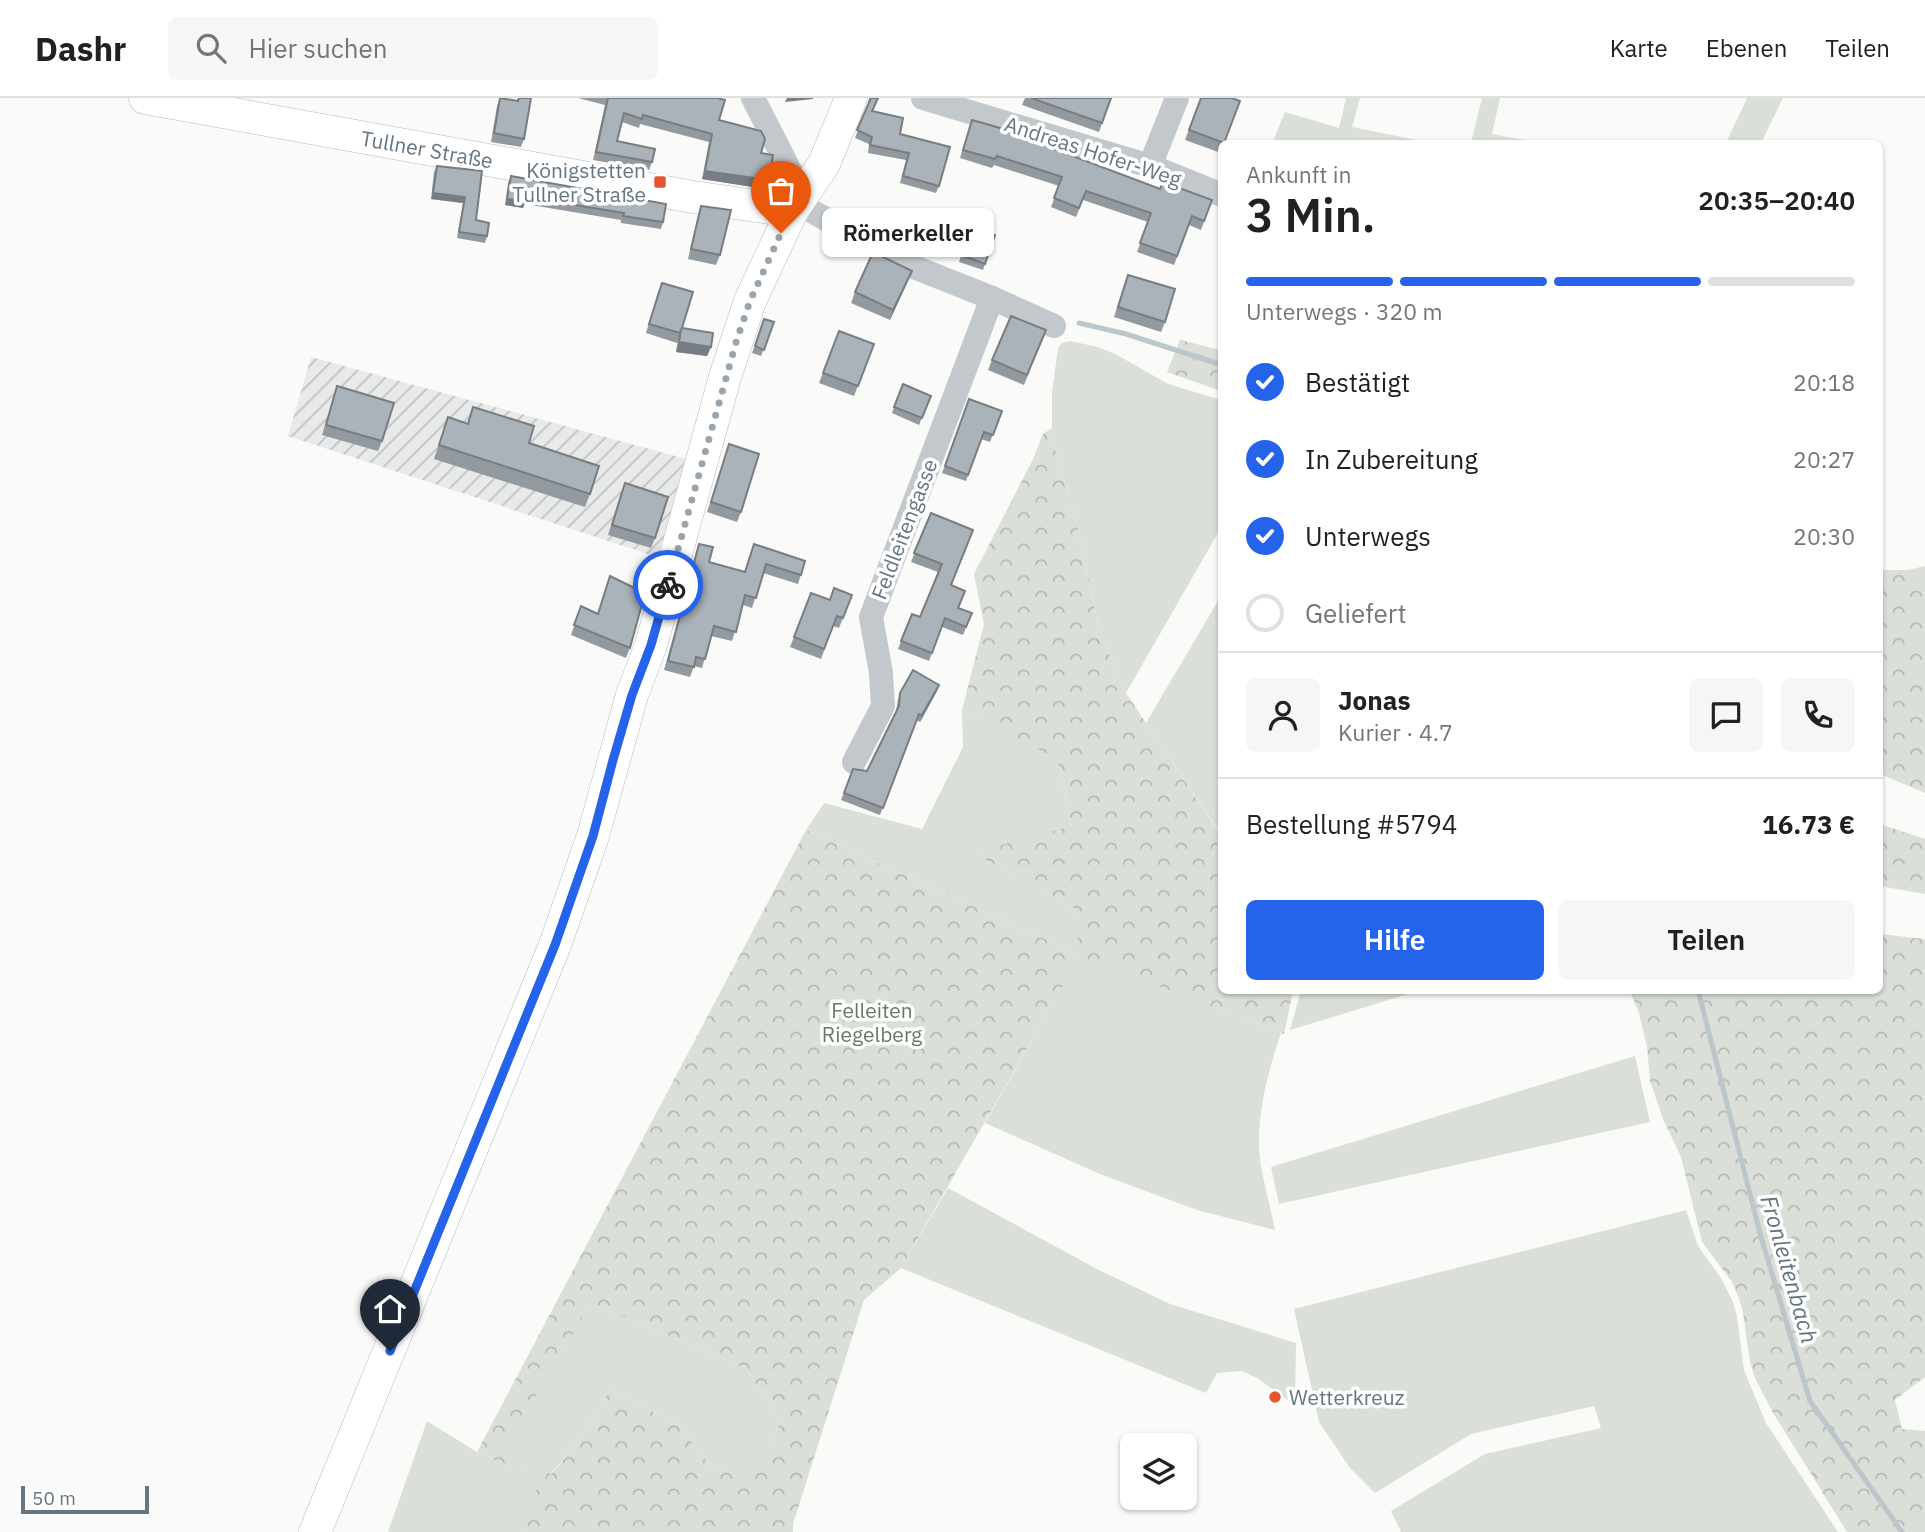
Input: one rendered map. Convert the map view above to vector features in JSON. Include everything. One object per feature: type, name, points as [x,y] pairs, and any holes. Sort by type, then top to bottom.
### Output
[{"type":"main road","name":"Tullner Straße","points":[[145,98],[693,197],[797,203]]},
{"type":"main road","points":[[315,1532],[528,1015],[593,836],[628,708],[651,645],[750,301],[797,203],[824,164],[851,98]]},
{"type":"street","points":[[753,98],[797,203],[909,265],[1054,326]]},
{"type":"street","name":"Andreas Hofer-Weg","points":[[923,98],[1150,166],[1218,193]]},
{"type":"street","points":[[1150,166],[1177,98]]},
{"type":"street","name":"Feldleitengasse","points":[[854,762],[883,706],[881,673],[871,617],[992,298]]},
{"type":"shaded area","points":[[311,357],[690,460],[657,557],[288,436]]},
{"type":"green space","points":[[1346,98],[1360,98],[1352,127],[1416,140],[1273,140],[1285,112],[1339,128]]},
{"type":"green space","points":[[1482,98],[1500,98],[1492,134],[1525,140],[1472,140]]},
{"type":"green space","points":[[1747,98],[1783,98],[1762,140],[1727,140]]},
{"type":"green space","points":[[1180,340],[1218,349],[1218,390],[1167,372]]},
{"type":"green space","points":[[1070,341],[1098,347],[1168,384],[1218,399],[1218,533],[1126,693],[1099,629],[1076,520],[1055,449],[1052,393],[1058,348],[1062,343]]},
{"type":"green space","name":"Felleiten Riegelberg","points":[[1052,428],[1055,449],[1076,520],[1099,629],[1126,693],[1218,831],[1218,994],[1292,994],[1284,1034],[1080,956],[901,1268],[864,1300],[793,1524],[793,1532],[523,1532],[540,1479],[477,1452],[806,830],[1080,955],[1074,908],[973,853],[1071,826],[1057,759],[962,710],[984,624],[974,574],[1043,434]],"holes":[[[591,1303],[745,1368],[781,1421],[755,1471],[712,1469],[679,1425],[610,1390],[578,1444],[551,1474],[500,1456]]]},
{"type":"green space","points":[[1925,566],[1925,793],[1883,775],[1883,570],[1908,570]]},
{"type":"green space","points":[[1218,601],[1218,830],[1146,723]]},
{"type":"green space","points":[[962,710],[1057,758],[1071,827],[974,853],[1074,908],[1081,955],[1281,1033],[1267,1082],[1259,1133],[1261,1166],[1275,1230],[1197,1210],[1100,1174],[985,1123],[1080,955],[806,830],[824,803],[922,829],[963,747]]},
{"type":"green space","points":[[1883,825],[1925,839],[1925,894],[1883,887]]},
{"type":"green space","points":[[1883,934],[1925,939],[1925,1377],[1895,1400],[1902,1429],[1925,1431],[1925,1532],[1847,1532],[1772,1411],[1750,1362],[1739,1298],[1732,1282],[1702,1242],[1681,1157],[1663,1119],[1650,1081],[1647,1047],[1631,994],[1883,994]]},
{"type":"green space","points":[[1300,994],[1408,994],[1290,1030]]},
{"type":"green space","points":[[1635,1056],[1650,1122],[1279,1204],[1271,1167]]},
{"type":"green space","points":[[948,1188],[1097,1269],[1170,1304],[1296,1343],[1295,1405],[1257,1378],[1242,1371],[1217,1373],[1206,1393],[901,1268]]},
{"type":"green space","points":[[1686,1210],[1698,1246],[1721,1278],[1733,1302],[1744,1370],[1766,1423],[1838,1532],[1401,1532],[1391,1511],[1485,1454],[1601,1428],[1594,1406],[1471,1434],[1375,1493],[1350,1468],[1319,1422],[1294,1309]]},
{"type":"green space","points":[[591,1303],[745,1368],[781,1421],[755,1472],[712,1469],[679,1425],[610,1390],[578,1444],[550,1474],[499,1456]]},
{"type":"green space","points":[[427,1421],[477,1452],[541,1479],[523,1532],[388,1532]]},
{"type":"building","points":[[500,98],[518,101],[519,98],[531,98],[524,139],[494,133]]},
{"type":"building","points":[[608,98],[725,100],[719,120],[761,131],[765,139],[761,153],[773,155],[769,180],[705,171],[712,134],[643,115],[642,119],[624,113],[617,141],[655,149],[652,162],[596,152]]},
{"type":"building","points":[[871,98],[878,98],[872,111],[903,118],[900,134],[950,147],[939,186],[903,176],[909,153],[870,145],[872,137],[857,130]]},
{"type":"building","points":[[1031,98],[1111,98],[1102,123]]},
{"type":"building","points":[[1201,98],[1232,98],[1240,101],[1225,140],[1218,141],[1189,130]]},
{"type":"building","points":[[972,120],[1056,144],[1054,149],[1160,189],[1163,182],[1212,200],[1204,221],[1192,216],[1177,256],[1140,243],[1151,213],[1086,191],[1079,208],[1054,198],[1062,177],[997,156],[995,159],[963,150]]},
{"type":"building","points":[[437,166],[482,171],[476,220],[489,223],[487,236],[459,232],[465,197],[433,193]]},
{"type":"building","points":[[511,176],[666,204],[663,222],[526,197],[525,201],[507,199]]},
{"type":"building","points":[[701,206],[731,210],[720,255],[691,249]]},
{"type":"building","points":[[971,226],[995,235],[985,264],[961,255]]},
{"type":"building","points":[[873,252],[912,271],[893,310],[855,292]]},
{"type":"building","points":[[1128,275],[1175,289],[1165,322],[1118,307]]},
{"type":"building","points":[[662,283],[693,292],[682,328],[713,333],[711,347],[679,342],[681,329],[680,333],[649,324]]},
{"type":"building","points":[[1011,316],[1046,330],[1027,375],[992,360]]},
{"type":"building","points":[[764,319],[774,322],[764,350],[755,346]]},
{"type":"building","points":[[839,331],[874,344],[858,386],[823,373]]},
{"type":"building","points":[[903,384],[931,396],[922,418],[894,407]]},
{"type":"building","points":[[337,386],[394,403],[382,441],[326,425]]},
{"type":"building","points":[[969,399],[1002,411],[993,435],[984,432],[968,475],[945,466]]},
{"type":"building","points":[[473,407],[534,426],[529,443],[599,466],[590,494],[439,445],[448,417],[468,424]]},
{"type":"building","points":[[729,444],[759,454],[741,512],[711,502]]},
{"type":"building","points":[[625,483],[668,497],[655,538],[612,525]]},
{"type":"building","points":[[931,513],[973,530],[951,585],[965,591],[958,608],[972,613],[966,627],[945,618],[932,653],[901,641],[912,614],[920,617],[942,564],[914,553]]},
{"type":"building","points":[[699,544],[713,547],[709,562],[745,572],[754,544],[805,561],[801,575],[766,564],[756,598],[745,595],[736,632],[714,626],[705,659],[696,657],[694,667],[668,661]]},
{"type":"building","points":[[610,576],[645,593],[630,648],[574,625],[581,606],[598,614]]},
{"type":"building","points":[[834,588],[852,595],[843,618],[837,616],[824,649],[794,637],[811,593],[830,600]]},
{"type":"building","points":[[913,670],[939,685],[922,715],[919,714],[883,808],[844,793],[853,769],[867,771],[899,706],[900,693]]},
{"type":"waterway","name":"Fronleitenbach","points":[[1079,323],[1126,334],[1218,364]]},
{"type":"waterway","name":"Fronleitenbach","points":[[1699,994],[1761,1237],[1810,1401],[1902,1532]]},
{"type":"way so far","points":[[668,585],[737,339],[750,301],[781,233]]},
{"type":"place","name":"Königstetten Tullner Straße","points":[[660,182]]},
{"type":"place","name":"Römerkeller","points":[[781,233]]},
{"type":"place","name":"Wetterkreuz","points":[[1275,1397]]},
{"type":"route","points":[[390,1351],[555,945],[593,836],[632,695],[651,645],[668,585]]}]
